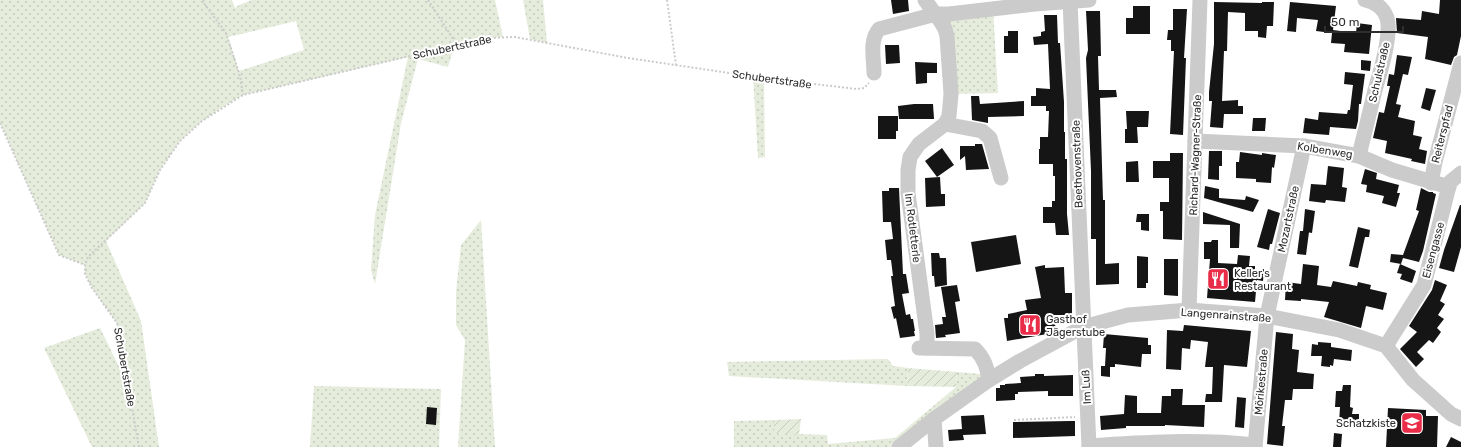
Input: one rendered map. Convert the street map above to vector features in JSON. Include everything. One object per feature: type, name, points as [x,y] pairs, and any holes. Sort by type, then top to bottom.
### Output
[{"type":"street","points":[[925,0],[945,28],[950,64],[951,106],[949,116],[945,124],[982,130],[990,138],[1001,178]]},
{"type":"street","points":[[874,73],[873,42],[875,34],[879,29],[936,14],[949,14],[1035,2],[1070,2],[1089,0]]},
{"type":"street","name":"Richard-Wagner-Straße","points":[[1189,310],[1200,0]]},
{"type":"street","name":"Schulstraße","points":[[1359,156],[1381,69],[1388,25],[1384,12],[1378,5],[1365,0]]},
{"type":"street","name":"Beethovenstraße","points":[[1070,2],[1083,327]]},
{"type":"street","name":"Reiterspfad","points":[[1431,183],[1435,162],[1461,63]]},
{"type":"street","name":"Im Rotletterle","points":[[945,124],[919,144],[910,157],[908,170],[908,193],[927,334],[923,348],[975,350],[983,358],[987,366],[989,380]]},
{"type":"street","name":"Kolbenweg","points":[[1195,141],[1304,146],[1359,156],[1392,170],[1431,183],[1449,187]]},
{"type":"street","name":"Mozartstraße","points":[[1267,316],[1304,146]]},
{"type":"street","name":"Eisengasse","points":[[1386,346],[1424,285],[1450,182],[1461,173]]},
{"type":"street","name":"Langenrainstraße","points":[[899,447],[934,419],[989,380],[1020,361],[1083,327],[1128,315],[1189,310],[1267,316],[1339,330],[1386,346]]},
{"type":"street","name":"Mörikestraße","points":[[1255,446],[1267,316]]},
{"type":"street","name":"Im Luß","points":[[1083,327],[1089,446]]},
{"type":"street","points":[[1386,346],[1413,380],[1451,414],[1461,419]]},
{"type":"street","points":[[934,419],[936,447]]},
{"type":"street","points":[[1089,446],[1152,441],[1203,441],[1255,446]]},
{"type":"path","points":[[204,0],[203,2],[226,33],[240,76],[243,95]]},
{"type":"path","points":[[428,0],[457,45]]},
{"type":"path","points":[[667,0],[676,65]]},
{"type":"path","name":"Schubertstraße","points":[[139,447],[117,323],[92,288],[86,274],[85,265],[88,257],[145,203],[160,170],[180,141],[202,120],[243,95],[487,38],[515,37],[628,58],[763,78],[852,89],[864,88],[872,79],[874,73]]},
{"type":"path","points":[[0,123],[59,255],[85,265]]},
{"type":"path","points":[[1014,420],[1087,417]]},
{"type":"green space","points":[[0,0],[232,0],[235,8],[252,0],[495,0],[503,37],[487,38],[454,46],[448,67],[418,59],[401,123],[375,284],[371,270],[375,215],[408,57],[243,95],[202,121],[180,141],[160,170],[145,203],[106,241],[141,321],[159,447],[92,447],[44,348],[100,328],[128,385],[117,323],[92,288],[85,274],[85,265],[59,255],[0,123]],"holes":[[[296,21],[304,50],[239,71],[228,37]]]},
{"type":"green space","points":[[523,0],[543,0],[547,43],[530,39]]},
{"type":"green space","points":[[993,9],[998,93],[951,94],[949,64],[949,14]]},
{"type":"green space","points":[[753,76],[763,78],[764,81],[765,157],[758,158]]},
{"type":"green space","points":[[481,220],[495,447],[458,447],[465,340],[456,325],[456,292],[461,245]]},
{"type":"green space","points":[[975,349],[989,380],[899,447],[734,447],[734,421],[774,420],[774,433],[827,435],[828,444],[895,438],[956,387],[957,372],[982,374]]},
{"type":"green space","points":[[888,359],[893,366],[908,368],[907,386],[729,376],[727,362]]},
{"type":"green space","points":[[908,368],[957,372],[956,387],[907,386]]},
{"type":"green space","points":[[314,386],[441,389],[439,447],[310,447]]},
{"type":"green space","points":[[801,419],[799,435],[774,433],[774,420]]},
{"type":"building","points":[[891,0],[908,0],[909,11],[893,14]]},
{"type":"building","points":[[1440,0],[1461,0],[1461,36],[1457,55],[1454,57],[1451,65],[1425,59],[1428,37],[1397,33],[1396,18],[1421,20],[1422,11],[1439,14]]},
{"type":"building","points":[[1214,2],[1274,2],[1273,26],[1267,26],[1266,38],[1258,37],[1258,31],[1245,31],[1245,13],[1228,12],[1227,51],[1224,51],[1222,101],[1238,100],[1238,106],[1243,106],[1243,114],[1224,114],[1223,128],[1210,127],[1212,101],[1209,101],[1209,92],[1214,44]]},
{"type":"building","points":[[1290,2],[1336,6],[1333,30],[1356,33],[1357,23],[1372,25],[1369,54],[1344,52],[1345,44],[1331,43],[1332,33],[1316,31],[1318,20],[1297,18],[1296,32],[1287,31]]},
{"type":"building","points":[[1133,6],[1150,6],[1150,34],[1126,34],[1126,18],[1133,18]]},
{"type":"building","points":[[1173,9],[1187,9],[1184,58],[1186,58],[1183,135],[1170,134],[1174,51],[1171,51],[1171,40],[1167,40],[1168,30],[1173,30]]},
{"type":"building","points":[[1086,11],[1100,11],[1101,56],[1098,56],[1099,90],[1116,90],[1117,97],[1100,98],[1103,200],[1105,200],[1105,264],[1119,263],[1119,284],[1096,285],[1096,239],[1091,239],[1091,171],[1086,58],[1088,50]]},
{"type":"building","points":[[1044,15],[1057,15],[1058,43],[1060,43],[1064,102],[1065,159],[1067,159],[1067,214],[1069,235],[1056,235],[1055,223],[1043,223],[1043,207],[1052,207],[1052,201],[1055,201],[1055,176],[1053,176],[1053,164],[1039,164],[1040,137],[1048,137],[1049,111],[1046,111],[1046,106],[1031,106],[1031,96],[1036,96],[1036,88],[1050,89],[1048,44],[1034,45],[1033,37],[1041,36],[1041,32],[1045,31]]},
{"type":"building","points":[[1008,31],[1018,31],[1018,53],[1004,53],[1004,36],[1008,36]]},
{"type":"building","points":[[885,45],[899,45],[900,63],[886,64]]},
{"type":"building","points":[[1397,55],[1412,57],[1408,75],[1403,74],[1396,104],[1401,105],[1398,117],[1415,121],[1413,135],[1422,137],[1419,149],[1427,151],[1425,164],[1411,161],[1412,159],[1385,153],[1387,141],[1373,138],[1379,112],[1384,113],[1390,86],[1387,86],[1389,74],[1394,75]]},
{"type":"building","points":[[1361,60],[1371,61],[1370,71],[1361,70]]},
{"type":"building","points":[[915,62],[937,63],[937,73],[927,73],[927,83],[916,84]]},
{"type":"building","points":[[1345,72],[1365,74],[1356,129],[1330,127],[1329,135],[1303,133],[1305,118],[1318,120],[1319,112],[1347,114],[1348,110],[1350,110],[1353,85],[1344,84]]},
{"type":"building","points":[[1426,88],[1436,90],[1430,111],[1421,108]]},
{"type":"building","points":[[971,96],[979,96],[980,104],[1024,101],[1024,116],[988,117],[988,123],[972,120]]},
{"type":"building","points":[[933,104],[934,119],[899,119],[898,106]]},
{"type":"building","points":[[1126,111],[1149,111],[1148,127],[1137,127],[1138,143],[1125,143],[1125,129],[1127,129]]},
{"type":"building","points":[[878,116],[898,116],[898,131],[896,131],[896,139],[878,139]]},
{"type":"building","points":[[1253,118],[1266,118],[1265,131],[1252,131]]},
{"type":"building","points":[[975,144],[982,144],[989,169],[966,170],[965,156],[960,160],[960,146],[975,146]]},
{"type":"building","points":[[942,148],[954,165],[937,177],[925,161]]},
{"type":"building","points":[[1209,151],[1222,151],[1222,166],[1219,166],[1219,180],[1208,179]]},
{"type":"building","points":[[1240,152],[1276,155],[1274,168],[1272,167],[1271,183],[1256,182],[1256,179],[1236,178],[1236,162],[1239,162]]},
{"type":"building","points":[[1170,153],[1183,153],[1182,240],[1163,239],[1163,211],[1160,211],[1160,202],[1169,202],[1169,178],[1153,178],[1153,161],[1170,161]]},
{"type":"building","points":[[1138,161],[1139,182],[1126,182],[1126,162]]},
{"type":"building","points":[[1328,166],[1344,168],[1342,187],[1347,188],[1345,202],[1326,200],[1325,203],[1309,201],[1311,184],[1326,185]]},
{"type":"building","points":[[1365,169],[1377,173],[1376,179],[1399,185],[1397,193],[1400,193],[1396,207],[1382,203],[1384,196],[1366,192],[1367,185],[1361,184]]},
{"type":"building","points":[[940,177],[941,194],[945,194],[945,206],[926,207],[925,178]]},
{"type":"building","points":[[1205,186],[1219,189],[1219,198],[1245,200],[1246,196],[1259,200],[1253,212],[1204,198]]},
{"type":"building","points":[[889,188],[899,188],[903,274],[906,274],[909,293],[902,294],[906,315],[910,314],[911,319],[913,319],[915,331],[915,336],[900,338],[896,318],[894,319],[891,307],[895,306],[891,276],[893,276],[891,260],[887,260],[885,240],[893,239],[891,222],[883,222],[882,191],[889,191]]},
{"type":"building","points":[[1421,188],[1436,194],[1423,251],[1419,262],[1403,258],[1401,264],[1390,262],[1391,254],[1403,255],[1419,211],[1416,210]]},
{"type":"building","points":[[1460,205],[1461,247],[1454,272],[1439,268]]},
{"type":"building","points":[[1268,209],[1280,213],[1269,250],[1257,247]]},
{"type":"building","points":[[1305,209],[1315,211],[1312,233],[1309,232],[1306,255],[1297,254],[1300,231],[1303,231]]},
{"type":"building","points":[[1203,212],[1240,224],[1239,248],[1230,248],[1230,225],[1203,224]]},
{"type":"building","points":[[1137,214],[1149,214],[1149,231],[1141,230],[1141,222],[1136,222]]},
{"type":"building","points":[[1358,227],[1370,230],[1369,237],[1365,237],[1358,268],[1349,266]]},
{"type":"building","points":[[1016,235],[1021,264],[976,272],[971,242]]},
{"type":"building","points":[[1212,240],[1218,240],[1218,263],[1237,264],[1238,255],[1250,256],[1249,266],[1255,266],[1255,271],[1264,271],[1263,281],[1257,280],[1255,302],[1207,298],[1210,259],[1204,259],[1204,242],[1211,242]]},
{"type":"building","points":[[931,253],[939,253],[940,258],[946,258],[947,285],[935,287],[934,276],[932,276]]},
{"type":"building","points":[[1137,256],[1148,257],[1148,283],[1146,283],[1146,288],[1137,288]]},
{"type":"building","points":[[1164,259],[1178,259],[1178,296],[1164,295]]},
{"type":"building","points":[[1303,264],[1319,266],[1317,285],[1331,287],[1333,281],[1357,286],[1358,282],[1371,285],[1370,289],[1387,293],[1383,310],[1366,306],[1361,328],[1324,317],[1329,302],[1301,299],[1301,301],[1285,300],[1286,282],[1301,284]]},
{"type":"building","points":[[1400,264],[1416,271],[1412,283],[1400,279],[1402,274],[1397,273]]},
{"type":"building","points":[[1045,265],[1045,268],[1064,267],[1065,293],[1072,293],[1072,315],[1054,315],[1056,331],[1053,333],[1007,341],[1004,318],[1008,318],[1008,314],[1027,310],[1025,300],[1041,298],[1035,267]]},
{"type":"building","points":[[1435,280],[1447,285],[1440,301],[1445,304],[1438,315],[1444,319],[1437,328],[1441,332],[1433,343],[1429,340],[1417,352],[1424,359],[1416,367],[1400,349],[1417,332],[1409,326],[1432,290]]},
{"type":"building","points":[[957,285],[960,301],[955,302],[960,333],[936,338],[935,325],[943,324],[942,317],[946,317],[941,287]]},
{"type":"building","points":[[1184,325],[1251,331],[1247,367],[1224,365],[1222,402],[1205,402],[1206,394],[1212,394],[1213,367],[1205,367],[1208,342],[1191,340],[1190,349],[1182,348],[1181,370],[1166,369],[1167,330],[1183,331]]},
{"type":"building","points":[[1276,332],[1293,334],[1292,349],[1299,350],[1297,372],[1314,374],[1313,389],[1293,389],[1292,400],[1285,400],[1282,426],[1285,426],[1283,446],[1267,444]]},
{"type":"building","points":[[1104,334],[1148,338],[1148,345],[1151,345],[1151,354],[1142,354],[1141,367],[1115,364],[1115,367],[1110,367],[1110,377],[1101,376],[1101,366],[1105,366],[1106,348],[1103,348]]},
{"type":"building","points":[[1318,342],[1331,343],[1331,347],[1352,350],[1351,361],[1334,359],[1333,366],[1321,366],[1322,356],[1311,356],[1312,344],[1318,345]]},
{"type":"building","points":[[1035,374],[1044,374],[1044,376],[1073,375],[1073,396],[1048,396],[1048,391],[1018,392],[1018,394],[1015,394],[1015,400],[996,401],[996,388],[1000,388],[1000,385],[1021,383],[1020,377],[1035,376]]},
{"type":"building","points":[[1343,385],[1351,385],[1350,407],[1353,408],[1352,414],[1359,414],[1359,424],[1339,423],[1340,407],[1335,407],[1336,391],[1342,391]]},
{"type":"building","points":[[1171,389],[1183,389],[1182,405],[1205,405],[1204,427],[1165,425],[1126,426],[1126,428],[1101,430],[1100,416],[1124,414],[1125,395],[1137,396],[1137,413],[1161,413],[1162,396],[1171,396]]},
{"type":"building","points":[[1237,397],[1246,398],[1244,428],[1235,427]]},
{"type":"building","points":[[427,407],[437,408],[436,425],[426,424]]},
{"type":"building","name":"Schatzkiste","points":[[1388,408],[1426,410],[1426,416],[1438,416],[1437,447],[1386,447]]},
{"type":"building","points":[[984,415],[986,434],[963,435],[964,440],[949,441],[948,430],[962,429],[961,416]]},
{"type":"building","points":[[1075,421],[1075,436],[1013,438],[1013,422]]},
{"type":"building","points":[[1334,433],[1342,434],[1341,447],[1333,447]]},
{"type":"building","points":[[1451,437],[1461,442],[1461,447],[1446,447]]},
{"type":"place","name":"Keller's Restaurant","points":[[1218,279]]},
{"type":"place","name":"Gasthof Jägerstube","points":[[1030,325]]},
{"type":"place","name":"Schatzkiste","points":[[1412,423]]}]
